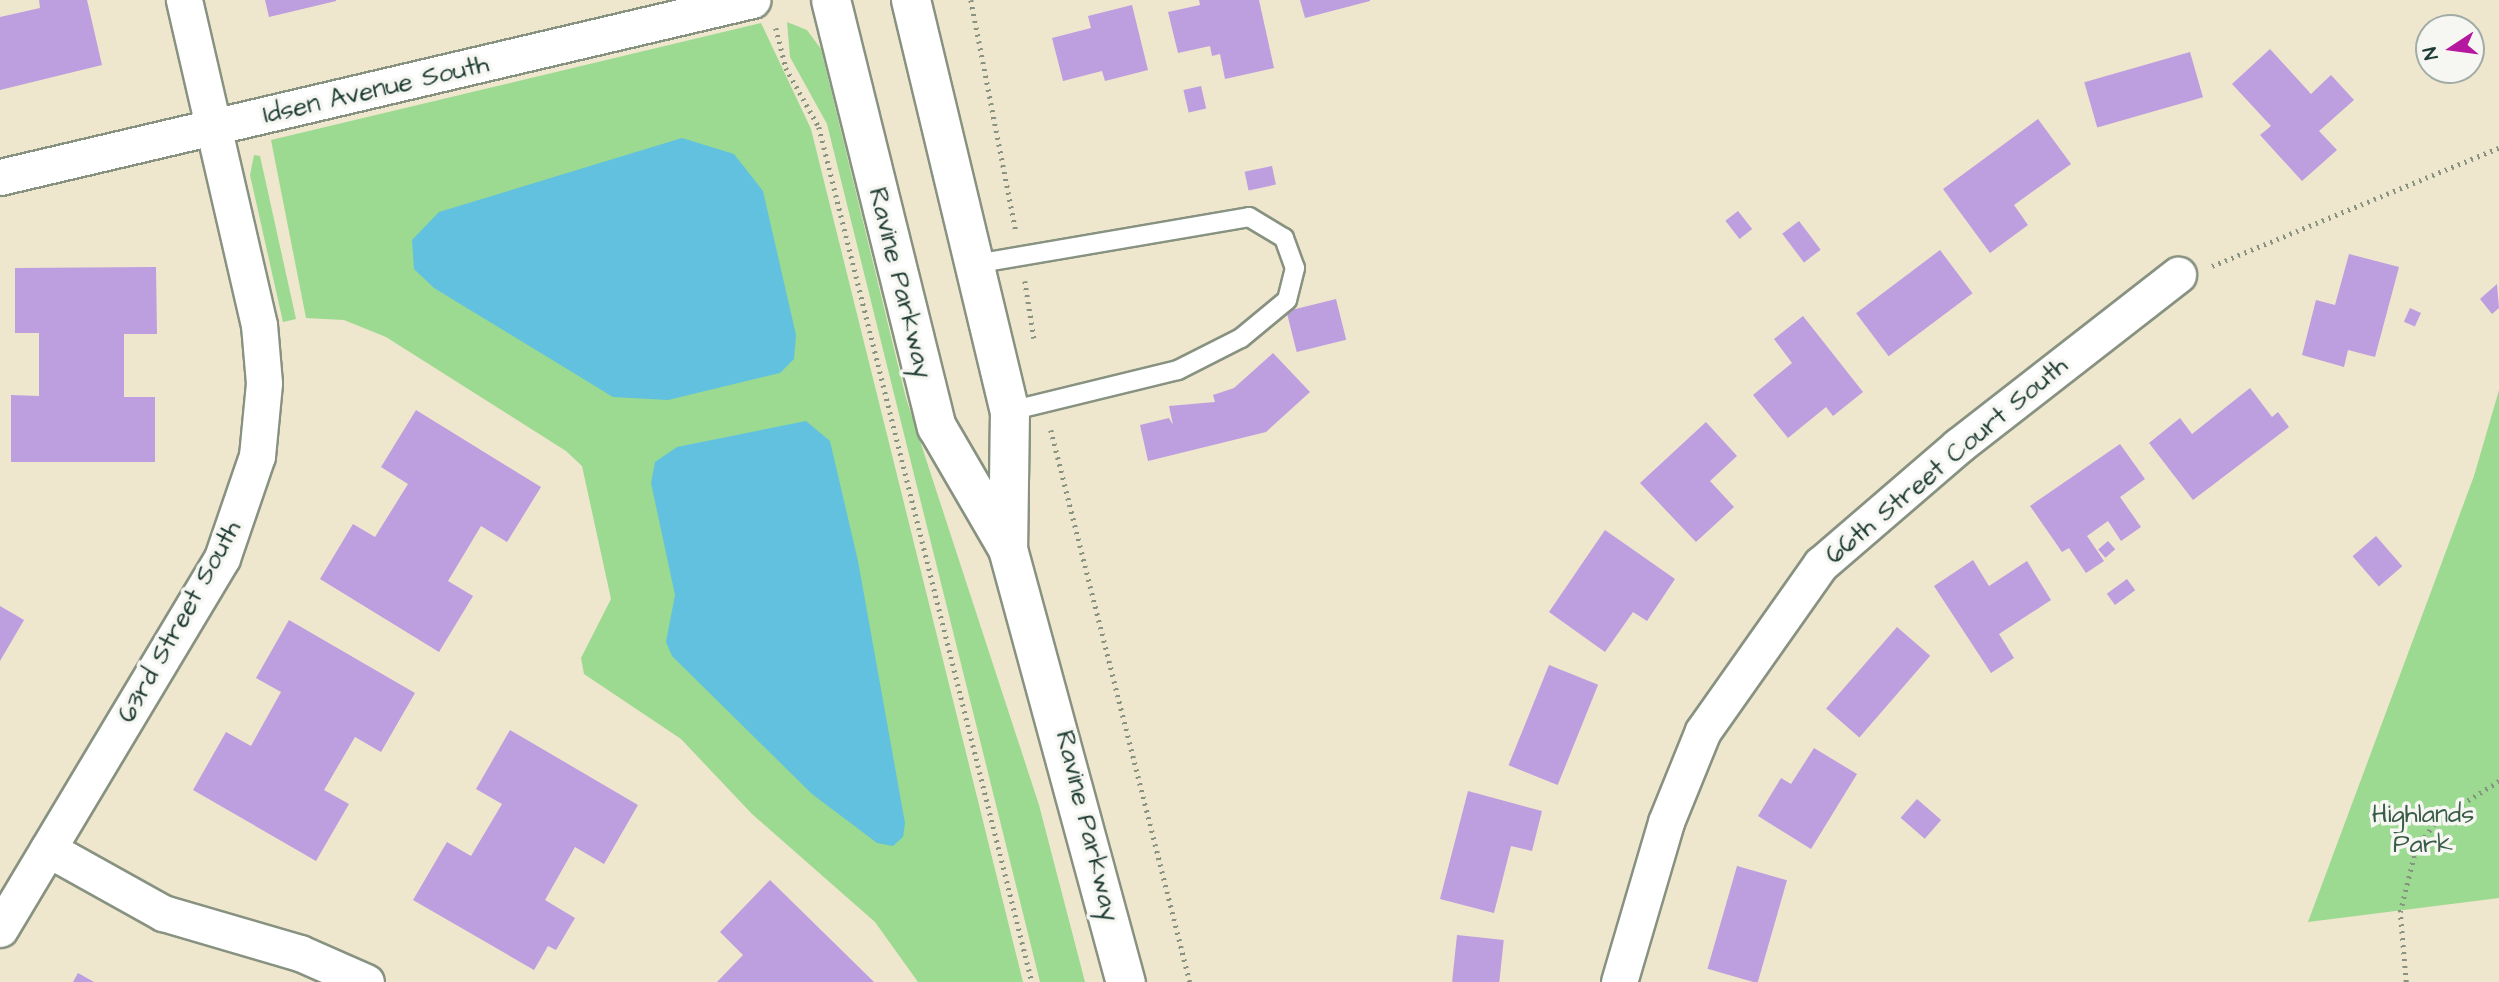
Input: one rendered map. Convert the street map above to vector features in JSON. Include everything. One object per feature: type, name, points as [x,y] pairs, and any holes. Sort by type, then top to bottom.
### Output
[{"type":"street","name":"63rd Street South","points":[[0,929],[222,558],[257,456],[261,340],[184,0]]},
{"type":"street","name":"Idsen Avenue South","points":[[0,177],[752,0]]},
{"type":"street","name":"Ravine Parkway","points":[[831,0],[936,427],[1009,549],[1126,982]]},
{"type":"street","name":"Ravine Parkway","points":[[911,0],[975,264],[1028,407],[1009,549]]},
{"type":"street","name":"66th Street Court South","points":[[1619,982],[1666,822],[1703,731],[1821,564],[1958,446],[2178,275]]},
{"type":"street","points":[[48,849],[170,915],[300,953],[366,982]]},
{"type":"lane","points":[[975,264],[1249,217],[1284,238],[1295,268],[1287,300],[1241,338],[1178,370],[1028,407]]},
{"type":"path","points":[[971,0],[1035,345]]},
{"type":"path","points":[[775,27],[786,68],[819,127],[1032,982]]},
{"type":"path","points":[[2178,275],[2240,258],[2499,148]]},
{"type":"path","points":[[1028,407],[1190,982]]},
{"type":"path","points":[[2406,982],[2400,912],[2416,848],[2438,819],[2499,781]]},
{"type":"green space","points":[[787,22],[807,30],[821,49],[906,398],[1039,805],[1085,982],[1040,982],[827,124],[790,57]]},
{"type":"green space","points":[[761,23],[811,129],[1023,982],[918,982],[875,922],[752,814],[681,739],[584,674],[581,658],[611,599],[582,466],[566,451],[386,337],[344,320],[306,318],[271,140]]},
{"type":"green space","points":[[254,155],[260,156],[296,319],[283,322],[250,175]]},
{"type":"green space","name":"Highlands Park","points":[[2499,390],[2499,898],[2308,922],[2474,476]]},
{"type":"water","points":[[682,138],[734,154],[763,191],[796,335],[794,359],[780,373],[668,400],[613,397],[434,288],[414,269],[412,240],[439,212]]},
{"type":"water","points":[[806,421],[830,441],[858,561],[905,823],[903,837],[893,846],[877,843],[812,794],[672,656],[666,642],[675,595],[651,483],[655,462],[677,447]]},
{"type":"building","points":[[39,0],[87,0],[102,65],[0,90],[0,17],[40,8]]},
{"type":"building","points":[[265,0],[336,0],[336,1],[269,17]]},
{"type":"building","points":[[1199,0],[1259,0],[1274,68],[1225,79],[1220,54],[1212,56],[1210,46],[1178,53],[1168,12],[1200,5]]},
{"type":"building","points":[[1300,0],[1370,0],[1370,1],[1305,18]]},
{"type":"building","points":[[1132,5],[1148,70],[1105,81],[1102,71],[1063,81],[1052,38],[1091,28],[1088,16]]},
{"type":"building","points":[[2270,49],[2311,94],[2331,75],[2354,100],[2319,131],[2337,150],[2302,181],[2260,135],[2271,126],[2232,84]]},
{"type":"building","points":[[2190,52],[2203,97],[2097,127],[2084,82]]},
{"type":"building","points":[[1201,86],[1206,108],[1189,112],[1183,90]]},
{"type":"building","points":[[2038,119],[2071,164],[2014,205],[2028,225],[1990,253],[1943,189]]},
{"type":"building","points":[[1272,166],[1276,185],[1249,190],[1245,172]]},
{"type":"building","points":[[1738,211],[1752,229],[1740,239],[1725,221]]},
{"type":"building","points":[[1799,221],[1821,250],[1804,262],[1782,234]]},
{"type":"building","points":[[1940,250],[1972,293],[1889,356],[1856,313]]},
{"type":"building","points":[[2349,254],[2399,267],[2375,357],[2348,350],[2344,367],[2302,355],[2316,300],[2335,305]]},
{"type":"building","points":[[156,267],[157,334],[124,334],[124,397],[155,397],[155,462],[11,462],[11,395],[39,396],[39,333],[15,333],[15,268]]},
{"type":"building","points":[[2497,284],[2499,308],[2492,314],[2480,299]]},
{"type":"building","points":[[1336,299],[1346,340],[1297,352],[1287,311]]},
{"type":"building","points":[[2410,308],[2421,313],[2415,327],[2404,322]]},
{"type":"building","points":[[1803,316],[1863,392],[1833,416],[1826,407],[1788,438],[1753,395],[1792,363],[1774,339]]},
{"type":"building","points":[[1273,353],[1310,392],[1266,432],[1148,461],[1140,425],[1169,418],[1173,425],[1169,406],[1215,402],[1213,395],[1234,388]]},
{"type":"building","points":[[2250,388],[2272,417],[2278,412],[2289,427],[2193,500],[2149,443],[2180,418],[2192,434]]},
{"type":"building","points":[[416,410],[541,487],[507,542],[481,526],[448,581],[473,596],[439,652],[320,579],[353,524],[375,537],[408,484],[381,467]]},
{"type":"building","points":[[1706,422],[1737,456],[1710,481],[1734,507],[1696,542],[1640,483]]},
{"type":"building","points":[[2120,444],[2145,479],[2120,497],[2141,527],[2121,541],[2108,521],[2087,536],[2104,561],[2086,573],[2069,548],[2062,552],[2030,506]]},
{"type":"building","points":[[1605,530],[1675,579],[1647,621],[1633,612],[1605,652],[1549,612]]},
{"type":"building","points":[[2376,536],[2402,566],[2379,587],[2353,556]]},
{"type":"building","points":[[2108,541],[2115,549],[2105,558],[2098,550]]},
{"type":"building","points":[[1973,560],[1989,586],[2027,561],[2051,600],[1999,634],[2014,658],[1991,673],[1934,586]]},
{"type":"building","points":[[2127,579],[2135,590],[2115,605],[2107,594]]},
{"type":"building","points":[[0,606],[24,620],[0,661]]},
{"type":"building","points":[[289,620],[415,693],[381,752],[355,737],[324,790],[349,804],[316,861],[193,790],[226,732],[251,746],[281,692],[256,678]]},
{"type":"building","points":[[1897,627],[1930,656],[1859,737],[1826,709]]},
{"type":"building","points":[[1549,665],[1598,685],[1558,785],[1509,765]]},
{"type":"building","points":[[510,730],[638,805],[604,864],[575,847],[545,900],[575,918],[556,950],[548,946],[534,970],[413,900],[447,842],[471,856],[502,804],[476,789]]},
{"type":"building","points":[[1814,748],[1857,774],[1811,849],[1758,816],[1781,778],[1791,784]]},
{"type":"building","points":[[1468,791],[1542,811],[1532,851],[1511,846],[1494,913],[1440,899]]},
{"type":"building","points":[[1917,799],[1941,820],[1925,839],[1901,818]]},
{"type":"building","points":[[1737,866],[1787,880],[1758,982],[1708,969]]},
{"type":"building","points":[[770,880],[874,982],[717,982],[743,955],[720,932]]},
{"type":"building","points":[[1457,935],[1504,940],[1499,982],[1452,982]]},
{"type":"building","points":[[78,973],[94,982],[73,982]]}]
